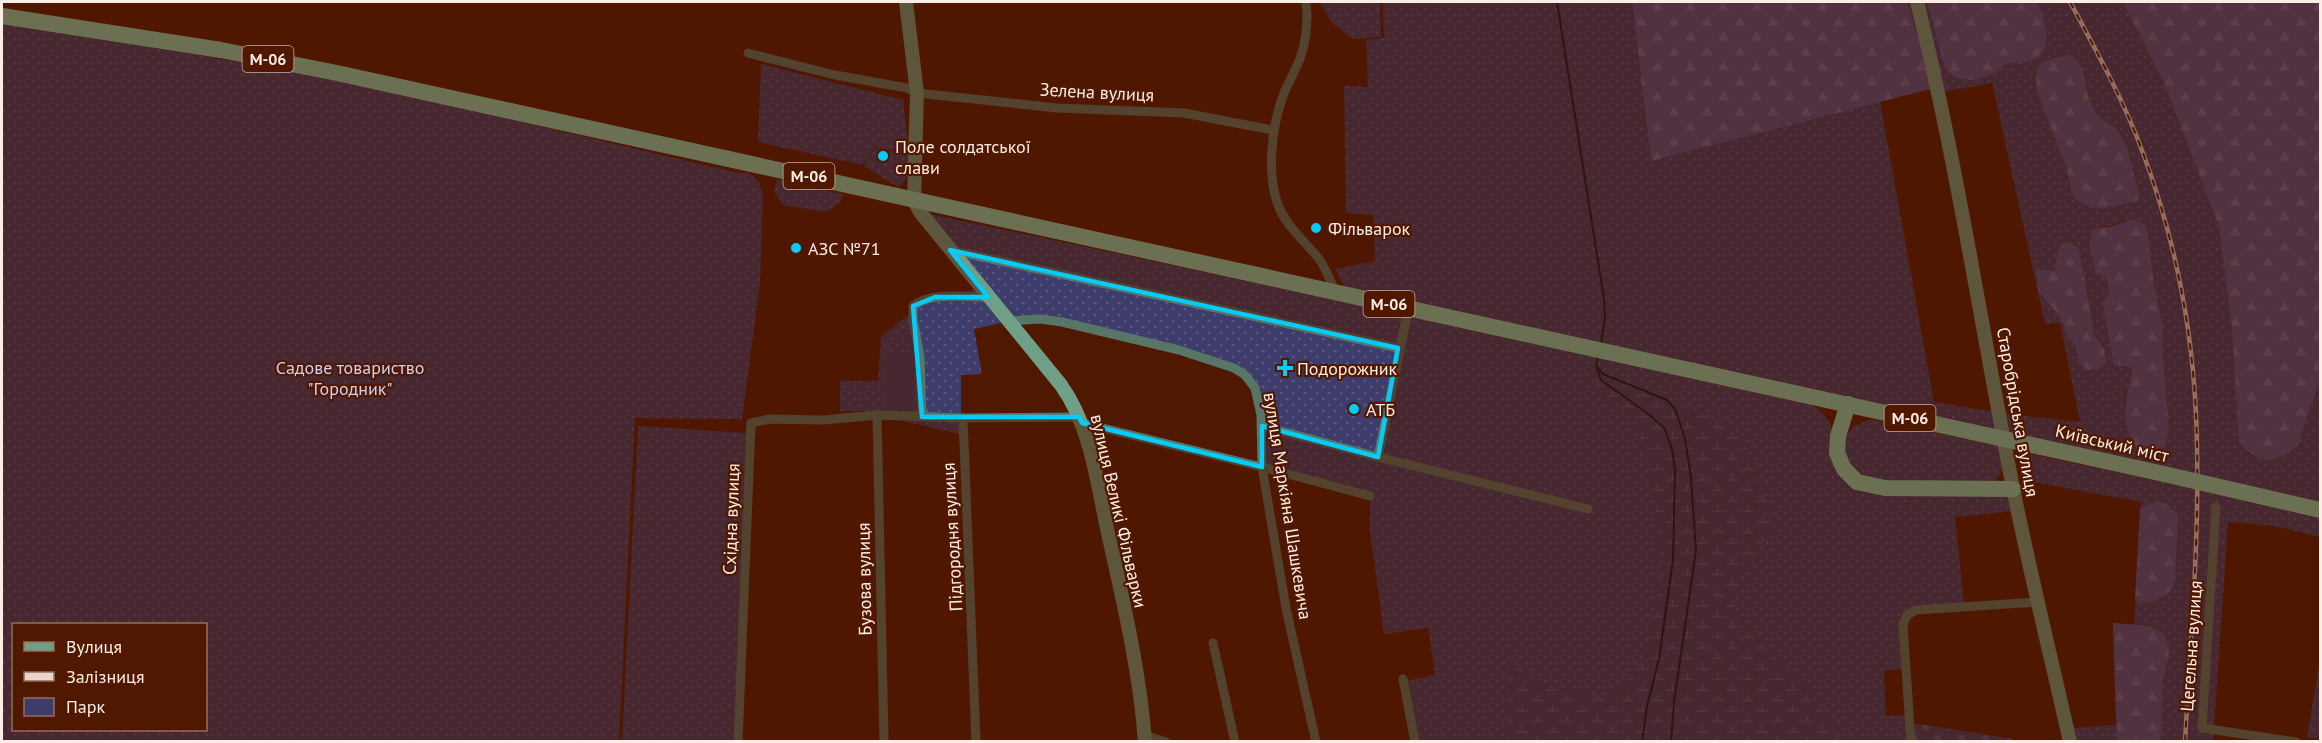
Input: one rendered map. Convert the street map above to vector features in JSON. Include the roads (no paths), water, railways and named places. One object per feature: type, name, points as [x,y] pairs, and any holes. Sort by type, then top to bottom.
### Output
[{"type":"highway","name":"М-06","points":[[2,16],[221,50],[337,73],[1335,292],[1408,306],[1588,349],[1848,405]]},
{"type":"highway","points":[[1848,405],[1838,436],[1837,453],[1844,469],[1857,482],[1885,488],[2013,489]]},
{"type":"highway","name":"Київський міст","points":[[1848,405],[2320,510]]},
{"type":"street","points":[[906,2],[917,93],[914,200]]},
{"type":"street","points":[[1306,2],[1309,21],[1307,38],[1285,90],[1273,130],[1274,177],[1278,205],[1294,232],[1319,260],[1335,292]]},
{"type":"street","name":"Старобрідська вулиця","points":[[1917,2],[1938,88],[1972,259],[2013,489],[2070,741]]},
{"type":"street","name":"Зелена вулиця","points":[[748,53],[835,75],[907,88],[917,93],[1057,108],[1184,113],[1273,130]]},
{"type":"street","name":"вулиця Великі Фільварки","points":[[914,200],[920,212],[950,250],[1065,390],[1080,420],[1090,454],[1133,656],[1145,738]]},
{"type":"street","points":[[950,250],[1398,348]]},
{"type":"street","points":[[922,417],[920,357],[913,306],[935,297],[988,297]]},
{"type":"street","points":[[1378,457],[1408,306]]},
{"type":"street","name":"вулиця Маркіяна Шашкевича","points":[[1010,321],[1041,319],[1062,322],[1179,350],[1234,368],[1245,375],[1255,388],[1260,400],[1262,467],[1286,608],[1316,741]]},
{"type":"street","points":[[877,415],[1080,420],[1370,496]]},
{"type":"street","name":"Східна вулиця","points":[[738,741],[752,423],[770,419],[823,420],[877,415]]},
{"type":"street","name":"Бузова вулиця","points":[[877,415],[884,741]]},
{"type":"street","name":"Підгородня вулиця","points":[[963,418],[976,741]]},
{"type":"street","points":[[1262,426],[1588,509]]},
{"type":"street","name":"Цегельна вулиця","points":[[2216,507],[2202,728],[2296,741]]},
{"type":"street","points":[[1911,741],[1903,625],[1907,615],[1917,610],[2038,602]]},
{"type":"street","points":[[1213,642],[1235,741]]},
{"type":"street","points":[[1403,679],[1415,741]]},
{"type":"street","points":[[1145,738],[1166,741]]},
{"type":"waterway","points":[[1557,2],[1604,299],[1605,319],[1601,343]]},
{"type":"waterway","points":[[1598,357],[1596,366],[1603,374],[1667,400],[1675,409],[1685,438],[1691,478],[1696,550],[1674,702],[1671,742]]},
{"type":"waterway","points":[[1597,369],[1601,380],[1651,416],[1665,429],[1672,449],[1675,469],[1673,560],[1659,659],[1647,706],[1642,742]]},
{"type":"railway","points":[[2070,2],[2100,57],[2143,153],[2164,216],[2186,315],[2194,382],[2197,496],[2195,578],[2185,742]]},
{"type":"place","name":"Поле солдатської слави","points":[[883,156]]},
{"type":"place","name":"Фільварок","points":[[1316,228]]},
{"type":"place","name":"АЗС №71","points":[[796,248]]},
{"type":"place","name":"Подорожник","points":[[1285,368]]},
{"type":"place","name":"АТБ","points":[[1354,409]]},
{"type":"park label","name":"Садове товариство \"Городник\"","points":[[350,377]]}]
